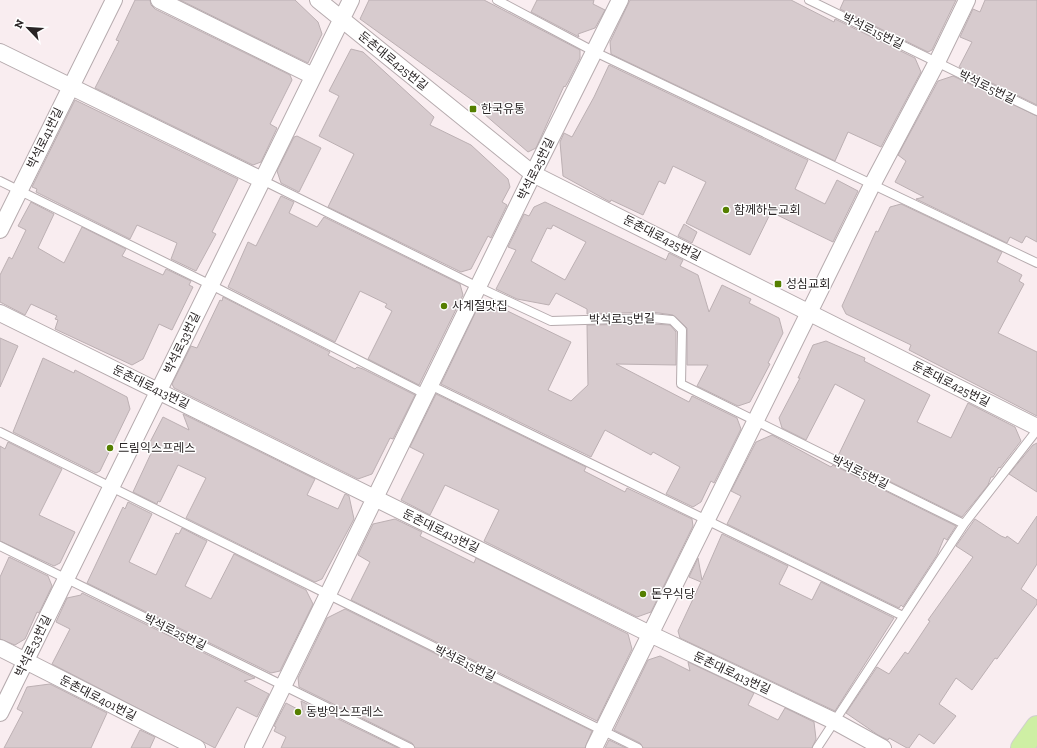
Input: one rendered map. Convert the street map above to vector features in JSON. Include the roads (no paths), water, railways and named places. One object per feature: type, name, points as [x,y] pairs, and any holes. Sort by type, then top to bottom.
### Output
[{"type":"main road","points":[[1022,748],[1037,727]]},
{"type":"street","name":"박석로41번길","points":[[0,230],[114,0]]},
{"type":"street","points":[[158,0],[313,76]]},
{"type":"street","name":"둔촌대로425번길","points":[[318,0],[533,174],[809,312],[1037,429]]},
{"type":"street","name":"박석로33번길","points":[[0,713],[351,0]]},
{"type":"street","name":"박석로25번길","points":[[253,748],[533,174],[620,0]]},
{"type":"street","points":[[594,748],[872,185],[937,62],[967,0]]},
{"type":"street","points":[[0,52],[262,180]]},
{"type":"street","name":"둔촌대로413번길","points":[[0,313],[650,634],[834,721],[883,748]]},
{"type":"street","name":"둔촌대로401번길","points":[[0,648],[197,748]]},
{"type":"lane","points":[[497,0],[595,52],[1037,263]]},
{"type":"lane","name":"박석로15번길","points":[[809,0],[937,62]]},
{"type":"lane","name":"박석로5번길","points":[[937,62],[1037,111]]},
{"type":"lane","points":[[262,180],[478,288]]},
{"type":"lane","points":[[0,181],[428,389],[707,520],[904,616]]},
{"type":"lane","name":"박석로15번길","points":[[478,288],[550,322],[629,317],[672,320],[682,330],[682,384],[755,421]]},
{"type":"lane","name":"박석로5번길","points":[[755,421],[964,524]]},
{"type":"lane","points":[[817,748],[964,524],[1037,429]]},
{"type":"lane","points":[[0,432],[327,596]]},
{"type":"lane","points":[[0,546],[66,578]]},
{"type":"lane","name":"박석로25번길","points":[[66,578],[283,686]]},
{"type":"lane","name":"박석로15번길","points":[[327,596],[602,731]]},
{"type":"lane","points":[[283,686],[410,748]]},
{"type":"lane","points":[[602,731],[638,748]]},
{"type":"place","name":"한국유통","points":[[473,109]]},
{"type":"place","name":"함께하는교회","points":[[726,210]]},
{"type":"place","name":"성심교회","points":[[778,284]]},
{"type":"place","name":"사계절맛집","points":[[444,306]]},
{"type":"place","name":"드림익스프레스","points":[[110,448]]},
{"type":"place","name":"돈우식당","points":[[643,594]]},
{"type":"place","name":"동방익스프레스","points":[[298,712]]}]
